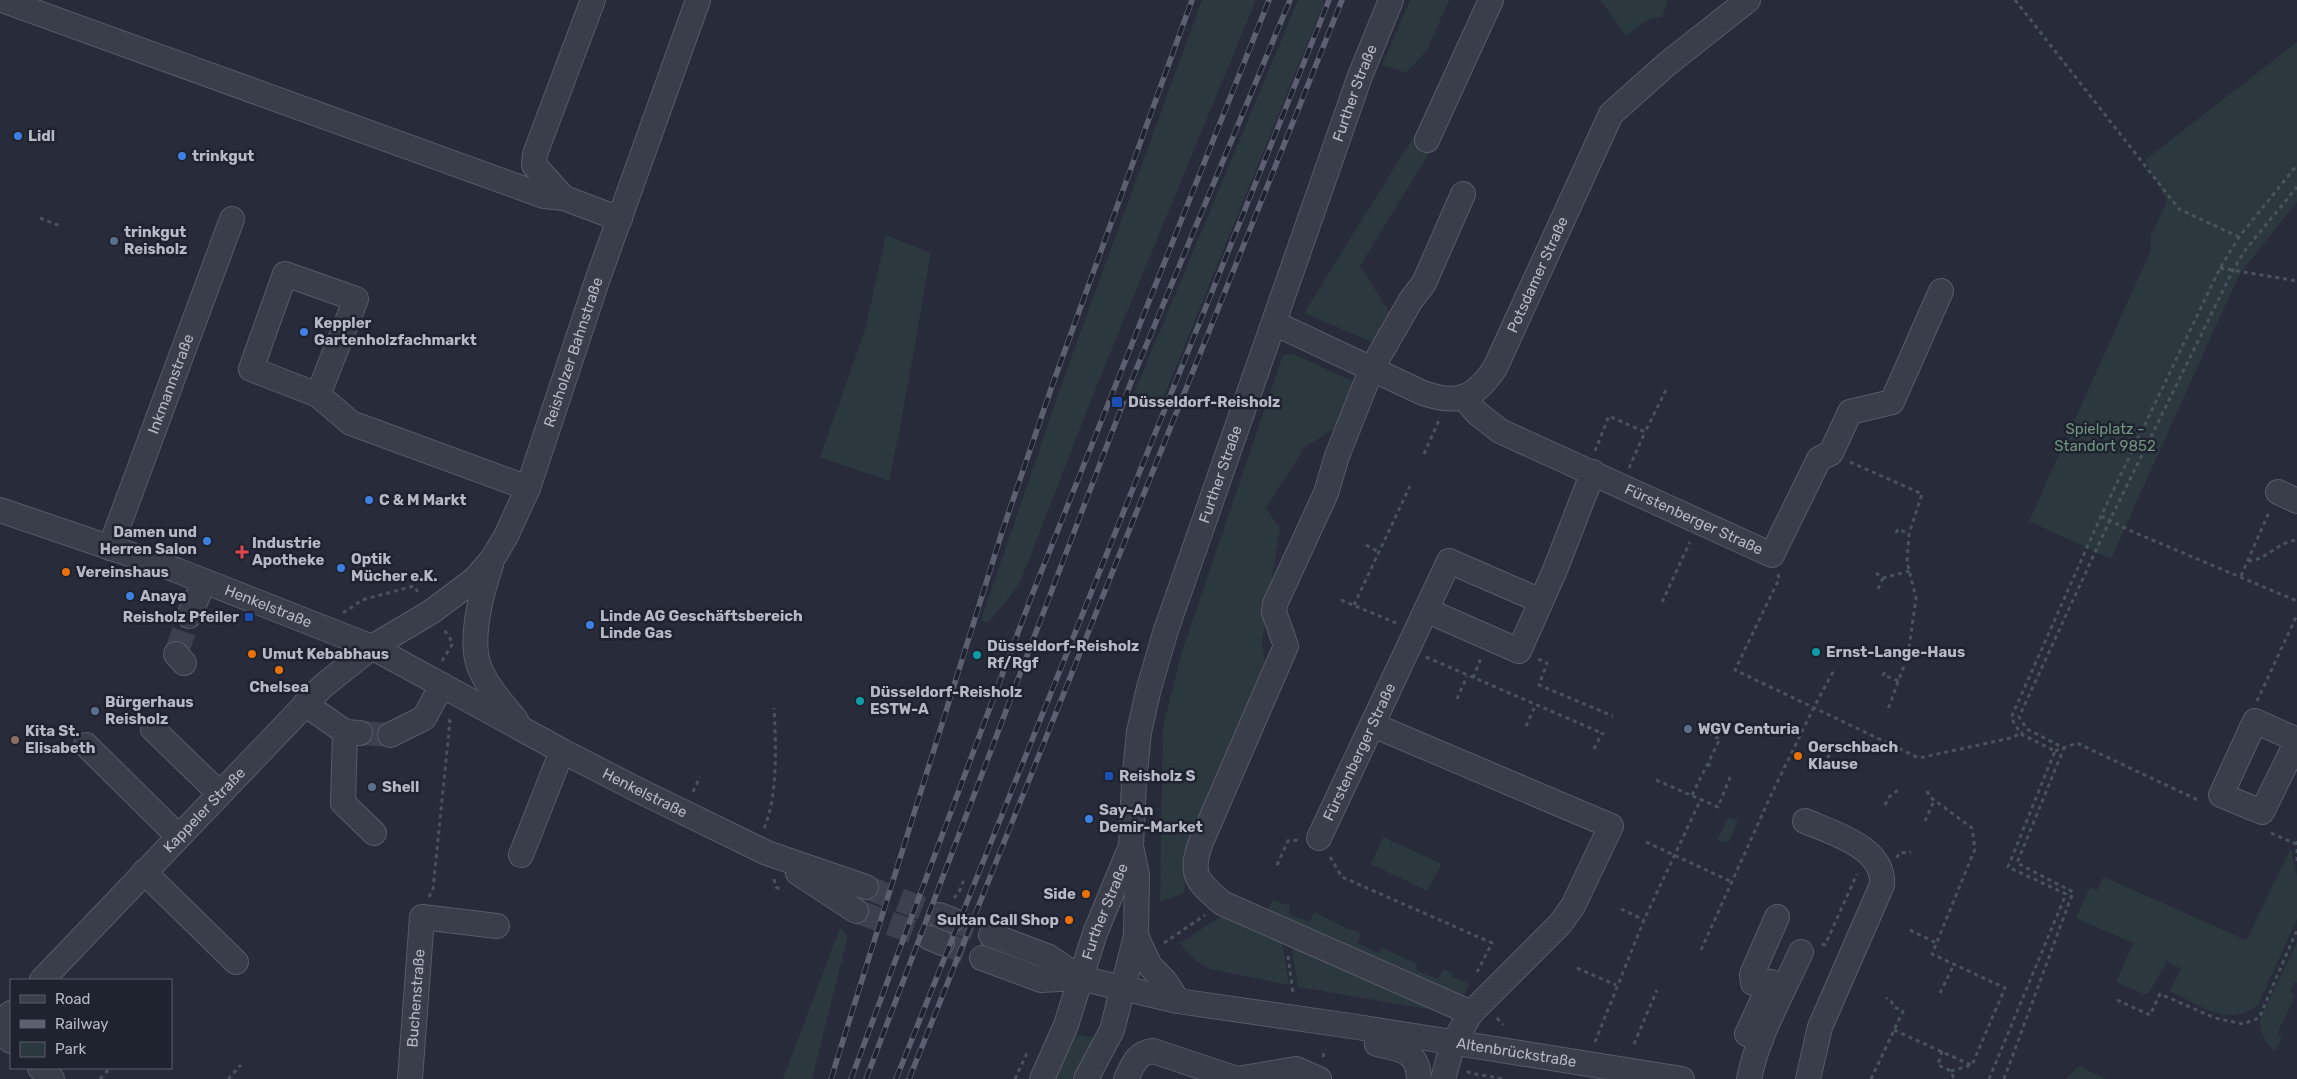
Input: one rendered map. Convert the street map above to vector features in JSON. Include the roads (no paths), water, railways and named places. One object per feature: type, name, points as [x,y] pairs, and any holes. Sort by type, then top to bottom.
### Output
[{"type":"street","points":[[2,0],[544,196],[564,198],[620,219]]},
{"type":"street","points":[[564,198],[534,164],[535,154],[593,0]]},
{"type":"street","name":"Reisholzer Bahnstraße","points":[[372,647],[432,612],[475,579],[493,558],[506,536],[528,488],[597,281],[698,0]]},
{"type":"street","name":"Further Straße","points":[[1086,1079],[1112,1030],[1136,936],[1138,876],[1131,846],[1139,732],[1149,688],[1166,630],[1360,76],[1391,0]]},
{"type":"street","points":[[1427,140],[1491,0]]},
{"type":"street","name":"Potsdamer Straße","points":[[1456,399],[1478,390],[1495,368],[1611,114],[1667,64],[1748,0]]},
{"type":"street","points":[[1463,194],[1424,283],[1411,300],[1372,368],[1336,456],[1326,493],[1275,604],[1274,612],[1286,646],[1195,858],[1194,872],[1199,883],[1222,903],[1472,1013]]},
{"type":"street","name":"Inkmannstraße","points":[[110,548],[232,220]]},
{"type":"street","points":[[318,395],[356,299],[285,274],[251,369],[318,395],[350,422],[528,488]]},
{"type":"street","name":"Fürstenberger Straße","points":[[1456,399],[1477,412],[1500,431],[1772,555],[1819,459],[1831,453],[1850,412],[1892,402],[1941,291]]},
{"type":"street","points":[[1274,323],[1424,393],[1456,399]]},
{"type":"street","points":[[1422,621],[1519,651],[1541,601],[1590,471]]},
{"type":"street","name":"Henkelstraße","points":[[0,510],[204,582],[372,647],[562,751],[767,853],[856,911]]},
{"type":"street","name":"Henkelstraße","points":[[493,558],[479,612],[476,644],[479,665],[492,691],[525,730]]},
{"type":"street","name":"Fürstenberger Straße","points":[[1319,838],[1449,561],[1541,601]]},
{"type":"street","points":[[190,616],[204,582]]},
{"type":"street","name":"Kappeler Straße","points":[[43,979],[305,704],[323,686],[372,647]]},
{"type":"street","points":[[390,735],[424,718],[442,686]]},
{"type":"street","points":[[305,704],[353,732],[343,803],[374,833]]},
{"type":"street","points":[[2256,721],[2297,740],[2262,812],[2221,795],[2256,721]]},
{"type":"street","points":[[1373,724],[1610,826],[1573,906],[1560,924],[1472,1013],[1453,1043],[1443,1079]]},
{"type":"street","points":[[153,729],[219,793]]},
{"type":"street","points":[[86,745],[178,836]]},
{"type":"street","points":[[521,855],[562,751]]},
{"type":"street","points":[[1805,821],[1860,846],[1879,865],[1883,878],[1882,885],[1820,1027],[1808,1079]]},
{"type":"street","name":"Further Straße","points":[[1042,1079],[1066,1025],[1095,933],[1131,846]]},
{"type":"street","name":"Henkelstraße","points":[[767,853],[866,887]]},
{"type":"street","points":[[144,872],[236,962]]},
{"type":"street","points":[[1761,1040],[1747,1034],[1771,982],[1753,983],[1752,974],[1777,916]]},
{"type":"street","name":"Buchenstraße","points":[[410,1079],[422,917],[497,926]]},
{"type":"street","points":[[991,935],[1049,957],[1080,978]]},
{"type":"street","points":[[1136,936],[1150,966],[1165,981],[1178,1001]]},
{"type":"street","points":[[1748,1079],[1761,1040],[1801,952]]},
{"type":"street","points":[[982,958],[1041,980],[1080,978]]},
{"type":"street","name":"Altenbrückstraße","points":[[1080,978],[1178,1001],[1351,1026],[1682,1079]]},
{"type":"street","points":[[0,1024],[10,1014]]},
{"type":"street","name":"Altenbrückstraße","points":[[1351,1026],[1374,1043],[1407,1052],[1415,1059],[1419,1067],[1419,1079]]},
{"type":"street","points":[[0,1030],[10,1040]]},
{"type":"street","points":[[1126,1079],[1136,1057],[1153,1051],[1237,1079],[1296,1068],[1319,1079]]},
{"type":"street","points":[[41,1069],[52,1079]]},
{"type":"tunnel","points":[[176,654],[189,616]]},
{"type":"tunnel","points":[[360,733],[390,735]]},
{"type":"tunnel","points":[[866,887],[939,915]]},
{"type":"tunnel","points":[[856,911],[930,938]]},
{"type":"tunnel","points":[[952,920],[991,935]]},
{"type":"tunnel","points":[[942,943],[982,958]]},
{"type":"railway","points":[[831,1079],[1002,532],[1052,386],[1192,0]]},
{"type":"railway","points":[[851,1079],[1032,595],[1269,0]]},
{"type":"railway","points":[[866,1079],[1133,377],[1290,0]]},
{"type":"railway","points":[[896,1079],[1329,0]]},
{"type":"railway","points":[[909,1079],[1342,0]]},
{"type":"place","name":"Lidl","points":[[18,136]]},
{"type":"place","name":"trinkgut","points":[[182,156]]},
{"type":"place","name":"trinkgut Reisholz","points":[[114,241]]},
{"type":"place","name":"Keppler Gartenholzfachmarkt","points":[[304,332]]},
{"type":"place","name":"Düsseldorf-Reisholz","points":[[1117,402]]},
{"type":"place","name":"C & M Markt","points":[[369,500]]},
{"type":"place","name":"Damen und Herren Salon","points":[[207,541]]},
{"type":"place","name":"Industrie Apotheke","points":[[242,552]]},
{"type":"place","name":"Optik Mücher e.K.","points":[[341,568]]},
{"type":"place","name":"Vereinshaus","points":[[66,572]]},
{"type":"place","name":"Anaya","points":[[130,596]]},
{"type":"place","name":"Reisholz Pfeiler","points":[[249,617]]},
{"type":"place","name":"Linde AG Geschäftsbereich Linde Gas","points":[[590,625]]},
{"type":"place","name":"Ernst-Lange-Haus","points":[[1816,652]]},
{"type":"place","name":"Umut Kebabhaus","points":[[252,654]]},
{"type":"place","name":"Düsseldorf-Reisholz Rf/Rgf","points":[[977,655]]},
{"type":"place","name":"Chelsea","points":[[279,670]]},
{"type":"place","name":"Düsseldorf-Reisholz ESTW-A","points":[[860,701]]},
{"type":"place","name":"Bürgerhaus Reisholz","points":[[95,711]]},
{"type":"place","name":"WGV Centuria","points":[[1688,729]]},
{"type":"place","name":"Kita St. Elisabeth","points":[[15,740]]},
{"type":"place","name":"Oerschbach Klause","points":[[1798,756]]},
{"type":"place","name":"Reisholz S","points":[[1109,776]]},
{"type":"place","name":"Shell","points":[[372,787]]},
{"type":"place","name":"Say-An Demir-Market","points":[[1089,819]]},
{"type":"place","name":"Side","points":[[1086,894]]},
{"type":"place","name":"Sultan Call Shop","points":[[1069,920]]},
{"type":"park label","name":"Spielplatz - Standort 9852","points":[[2105,438]]}]
